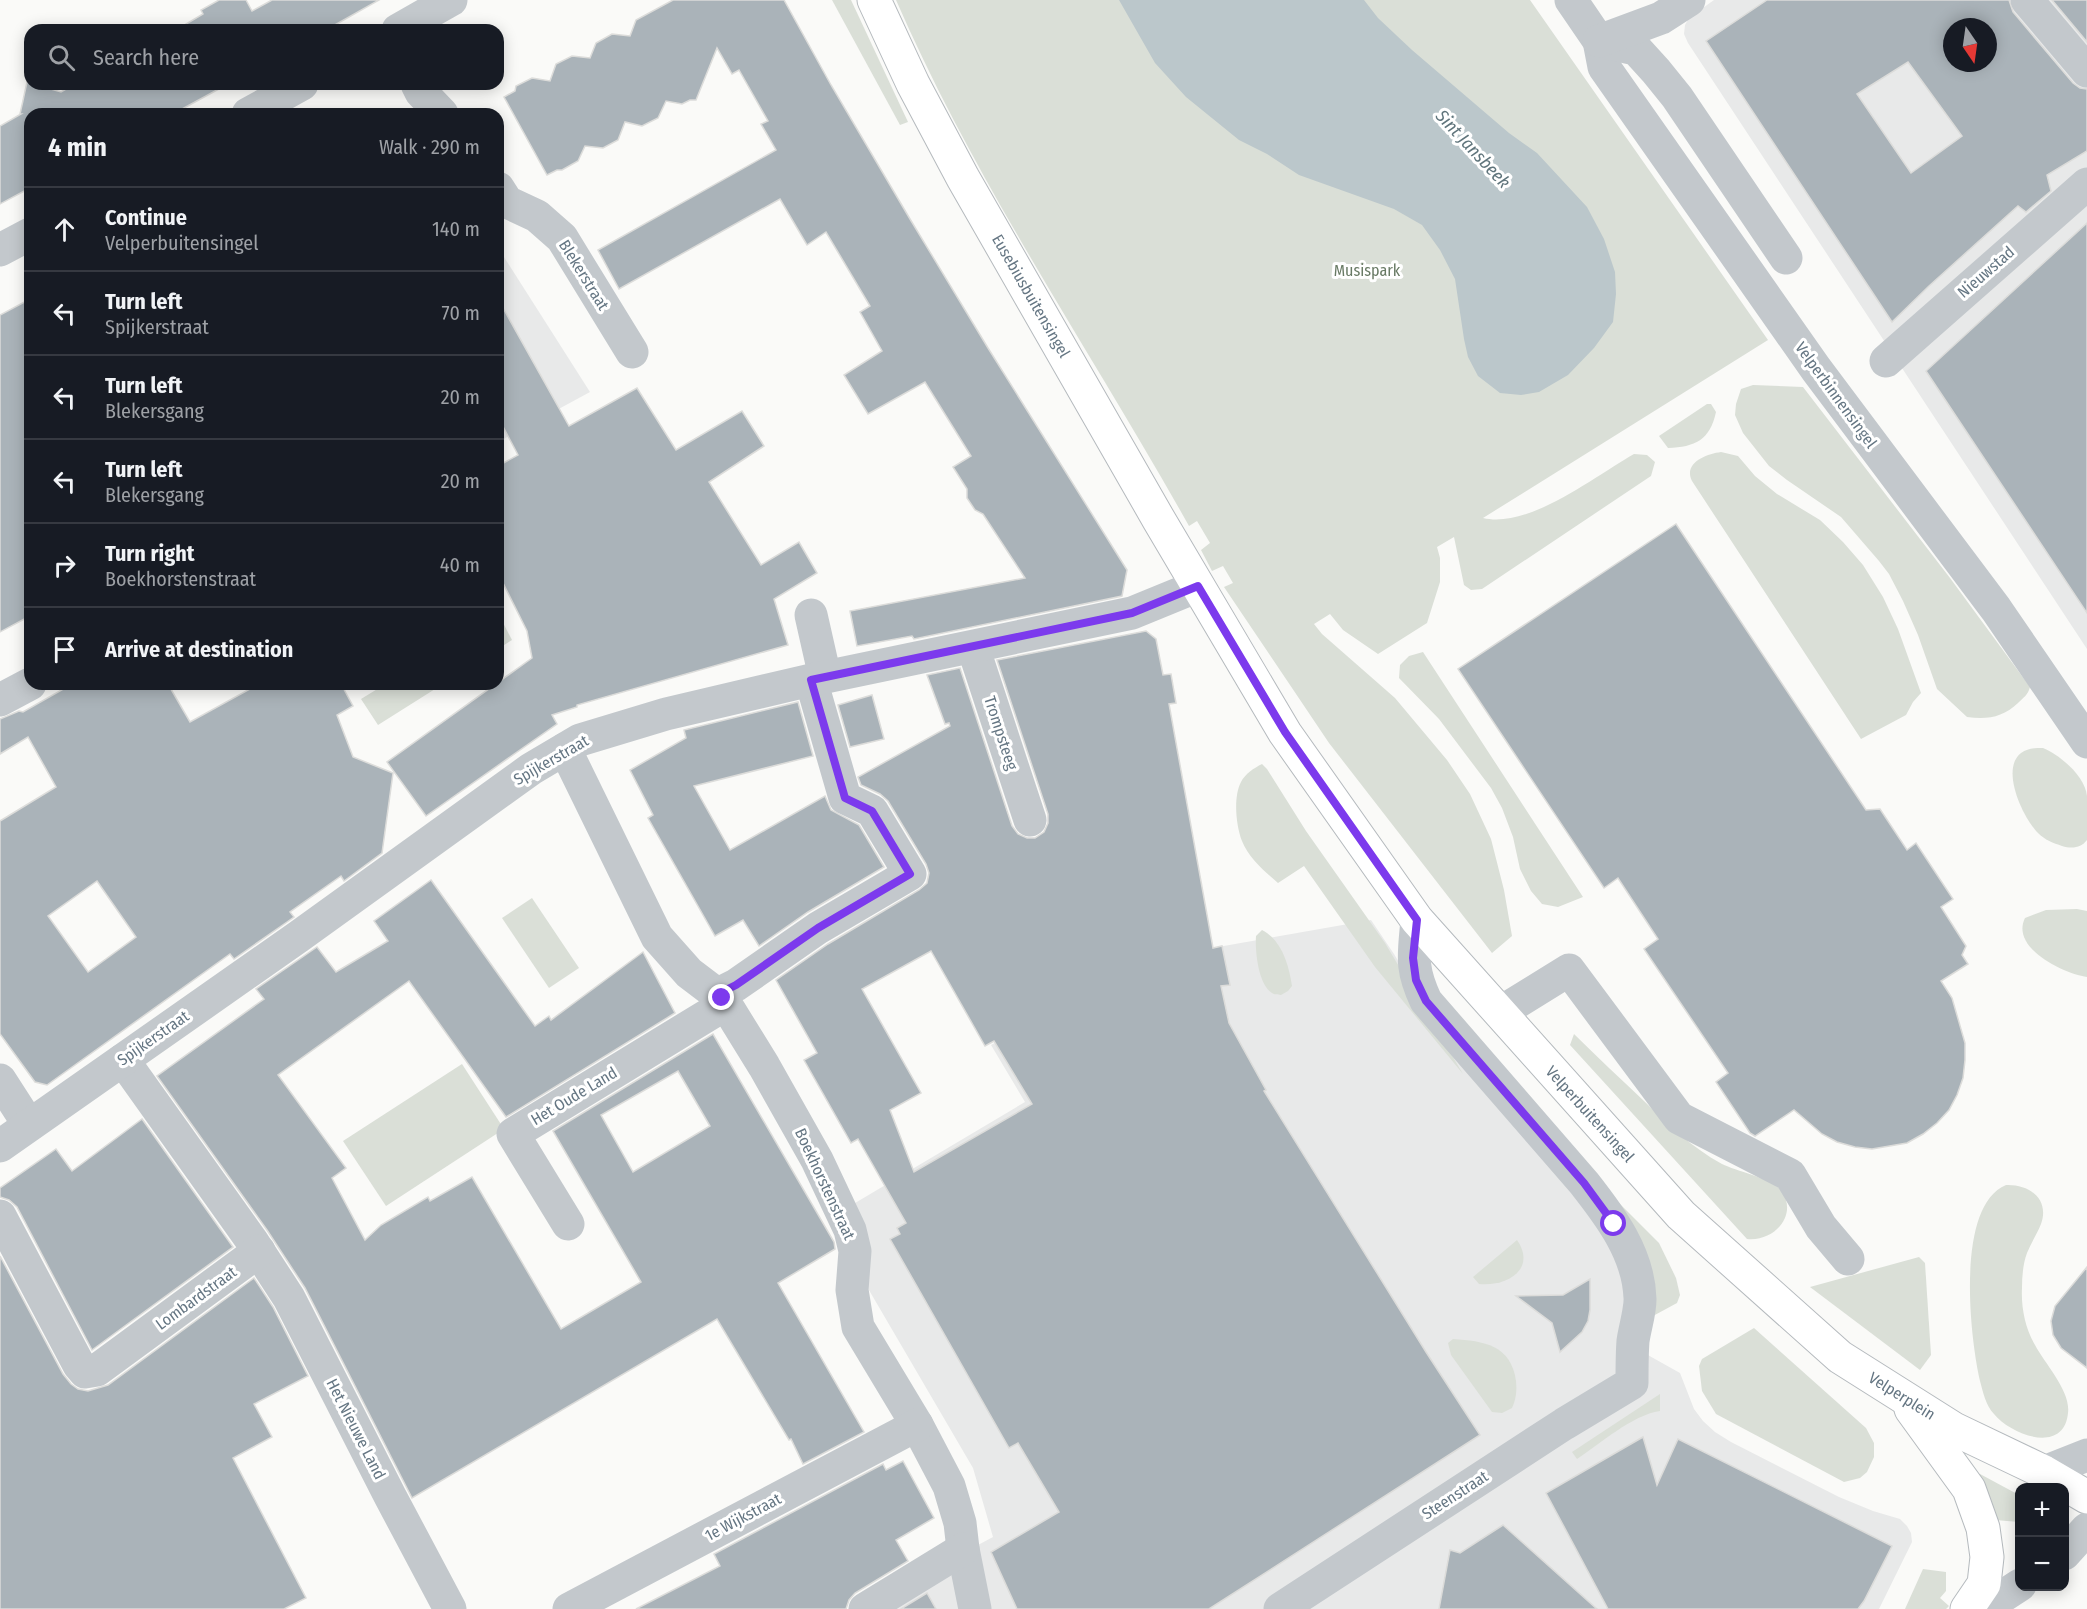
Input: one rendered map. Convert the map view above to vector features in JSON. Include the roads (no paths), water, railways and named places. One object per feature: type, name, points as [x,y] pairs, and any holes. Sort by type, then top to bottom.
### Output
[{"type":"main road","name":"Eusebiusbuitensingel","points":[[874,0],[913,84],[963,178],[1198,586]]},
{"type":"main road","name":"Velperbuitensingel","points":[[1198,586],[1285,732],[1417,920],[1681,1215],[1776,1297]]},
{"type":"main road","name":"Velperplein","points":[[1776,1297],[1840,1357],[1905,1400],[1954,1429],[2044,1472],[2087,1497]]},
{"type":"main road","points":[[1905,1400],[1969,1489],[1983,1528],[1987,1557],[1984,1584],[1967,1609]]},
{"type":"street","points":[[409,24],[451,0]]},
{"type":"street","points":[[1571,0],[1599,41],[1636,49],[1656,71],[1677,97],[1786,258]]},
{"type":"street","points":[[1599,41],[1661,18],[1689,0]]},
{"type":"street","points":[[2027,0],[2087,71]]},
{"type":"street","name":"Velperbinnensingel","points":[[1599,41],[1604,67],[1816,369],[1996,609],[2087,742]]},
{"type":"street","points":[[259,108],[291,90]]},
{"type":"street","points":[[420,90],[436,108]]},
{"type":"street","name":"Nieuwstad","points":[[1886,361],[2087,184]]},
{"type":"street","name":"Blekerstraat","points":[[504,197],[507,202],[537,216],[562,238],[632,352]]},
{"type":"street","points":[[0,250],[24,237]]},
{"type":"street","name":"Spijkerstraat","points":[[0,1146],[531,769],[580,740],[666,714],[818,679],[1132,613],[1198,586]]},
{"type":"street","points":[[722,999],[736,985],[818,928],[910,874],[872,811],[845,798],[818,679],[811,615]]},
{"type":"street","name":"Trompsteeg","points":[[973,647],[1030,820]]},
{"type":"street","points":[[0,700],[24,687]]},
{"type":"street","name":"Boekhorstenstraat","points":[[565,749],[657,937],[689,973],[722,999],[817,1160],[850,1230],[855,1251],[852,1290],[858,1327],[917,1425],[949,1486],[960,1523],[975,1609]]},
{"type":"street","name":"Steenstraat","points":[[1280,1609],[1632,1383],[1633,1343],[1640,1300],[1638,1280],[1626,1244],[1603,1207],[1584,1183],[1426,1001],[1416,980],[1413,958],[1417,920]]},
{"type":"street","points":[[1501,1012],[1569,970],[1680,1118],[1790,1175],[1821,1227],[1848,1259]]},
{"type":"street","name":"Het Oude Land","points":[[568,1224],[513,1134],[722,999]]},
{"type":"street","points":[[123,1060],[259,1251]]},
{"type":"street","points":[[0,1080],[29,1125]]},
{"type":"street","name":"Lombardstraat","points":[[0,1216],[79,1365],[85,1372],[97,1370],[259,1251]]},
{"type":"street","name":"Het Nieuwe Land","points":[[259,1251],[289,1298],[450,1609]]},
{"type":"street","name":"1e Wijkstraat","points":[[569,1609],[917,1425]]},
{"type":"street","points":[[2044,1472],[2087,1455]]},
{"type":"street","points":[[2069,1549],[2087,1529]]},
{"type":"street","points":[[865,1609],[963,1549]]},
{"type":"street","points":[[1983,1609],[2015,1588]]},
{"type":"street","points":[[2025,1609],[2037,1591]]},
{"type":"water","name":"Sint Jansbeek","points":[[1119,0],[1364,0],[1378,18],[1412,50],[1509,133],[1537,153],[1587,207],[1604,239],[1615,272],[1616,294],[1613,322],[1594,348],[1568,375],[1539,392],[1521,395],[1500,393],[1478,376],[1468,357],[1455,279],[1440,250],[1422,225],[1394,209],[1299,175],[1267,154],[1239,140],[1186,97],[1155,63]]},
{"type":"park label","name":"Musispark","points":[[1367,270]]}]
